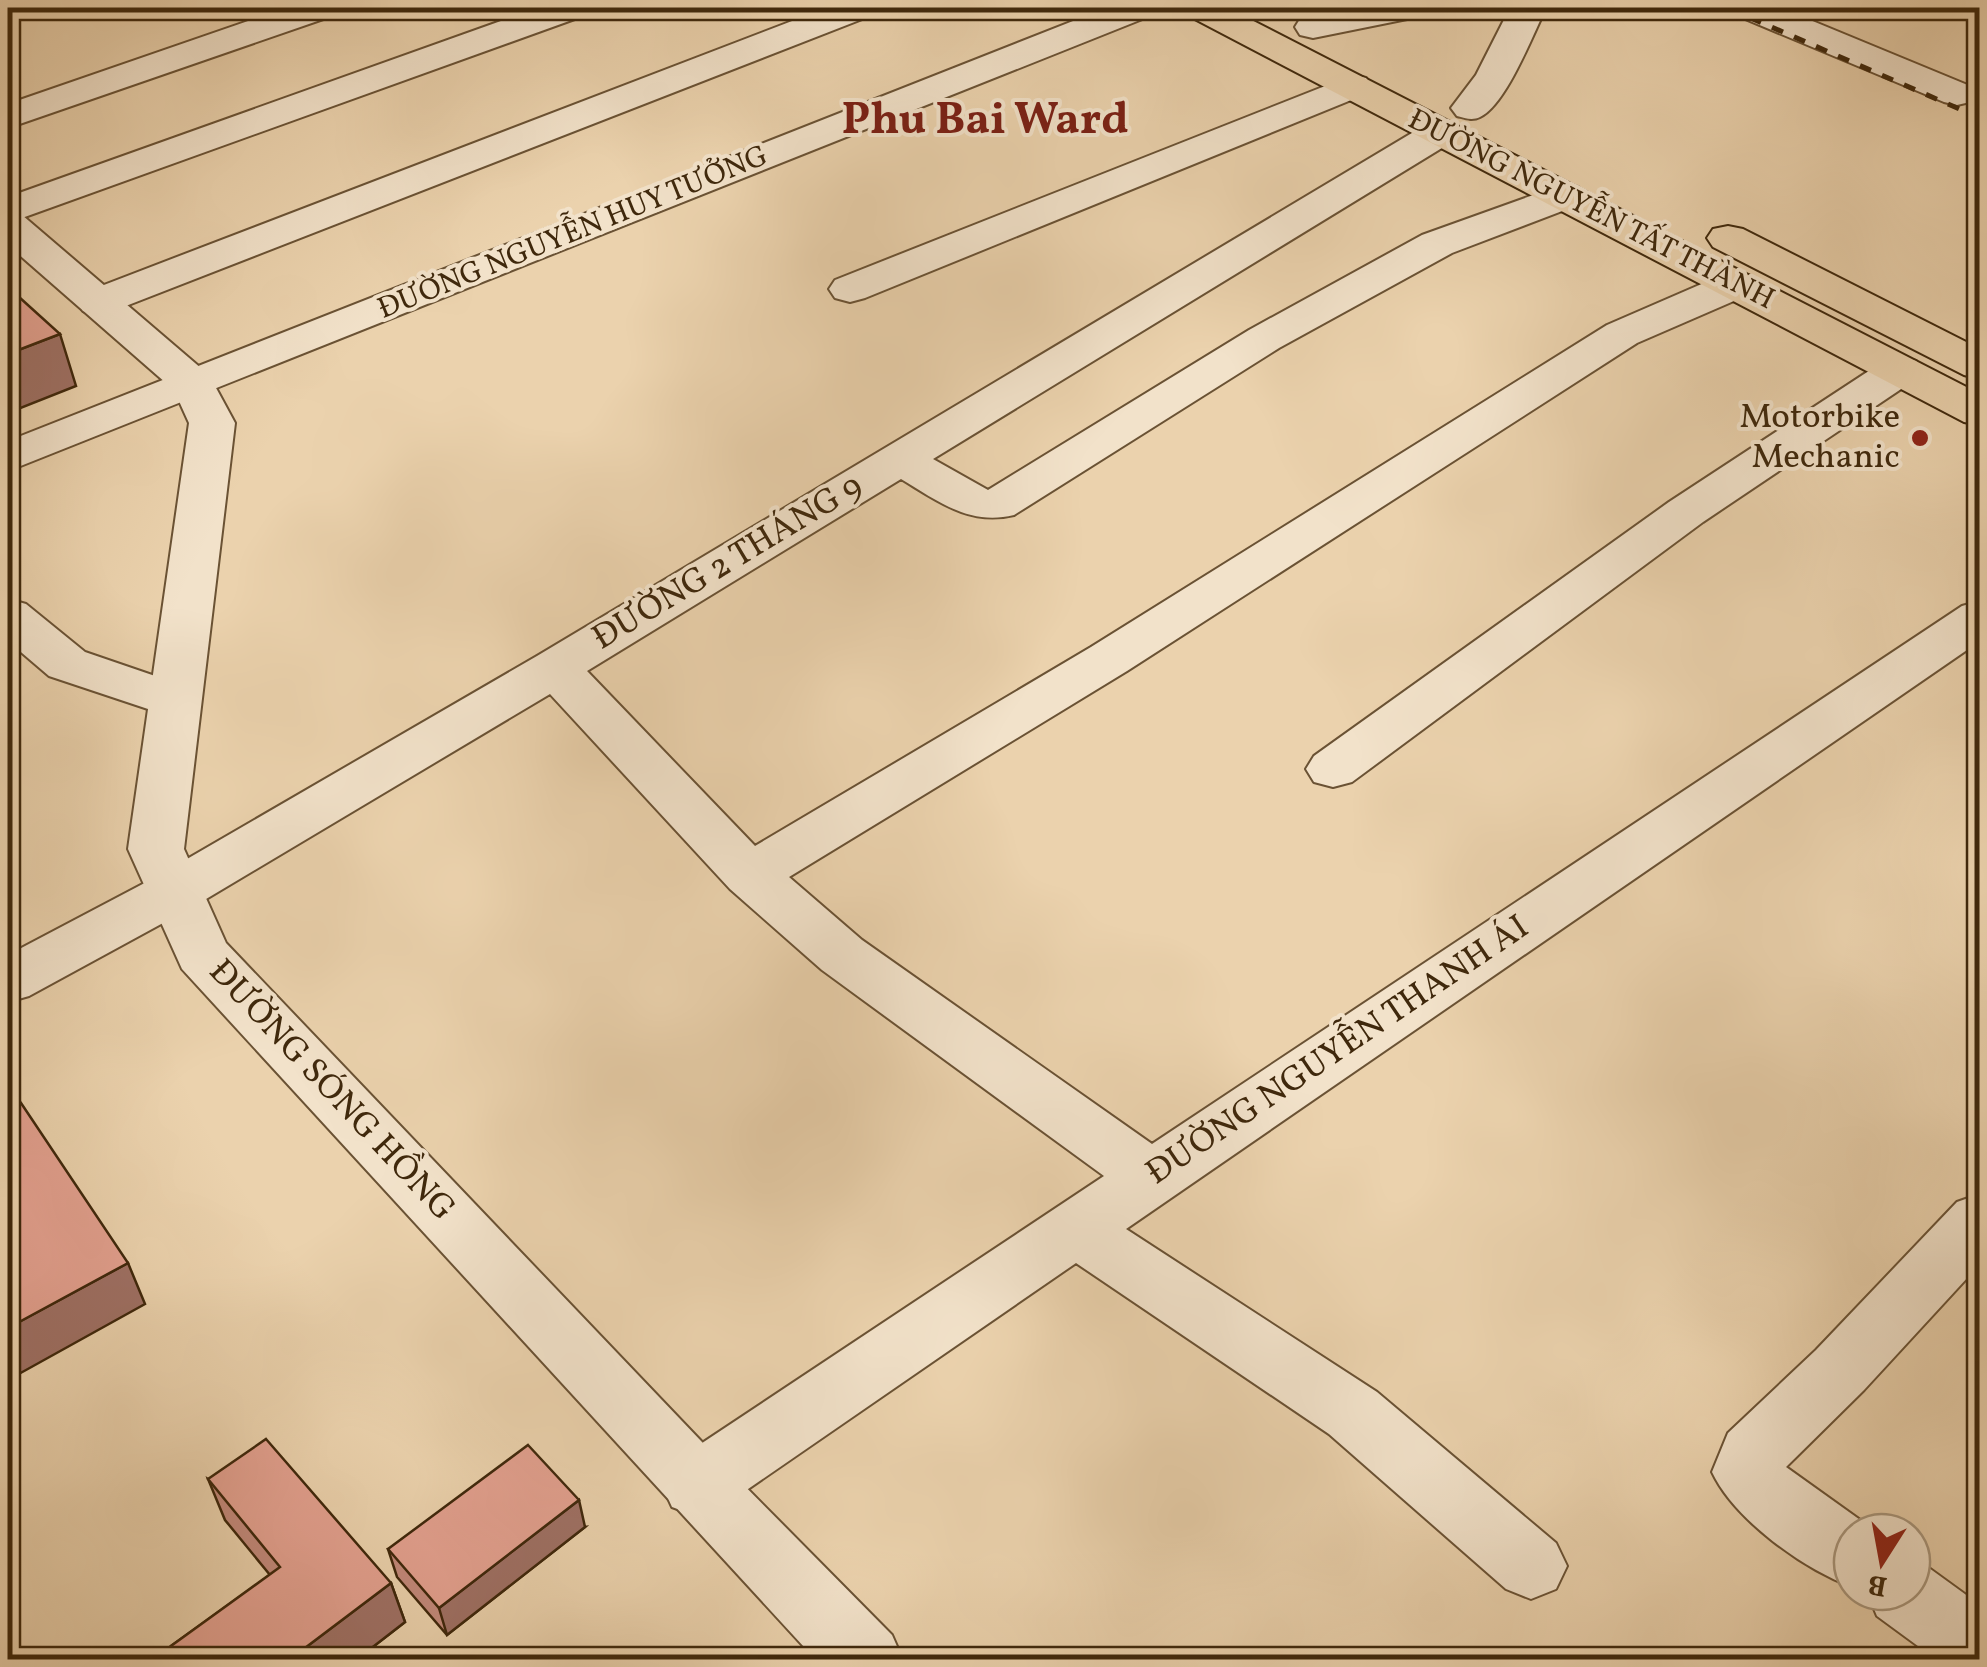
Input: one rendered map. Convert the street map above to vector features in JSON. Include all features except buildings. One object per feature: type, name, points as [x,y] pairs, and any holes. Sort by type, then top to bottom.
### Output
[{"type":"main road","name":"ĐƯỜNG NGUYỄN TẤT THÀNH","points":[[1202,8],[1268,24],[1312,27],[1445,121],[1564,196],[1980,412]]},
{"type":"main road","name":"ĐƯỜNG NGUYỄN TẤT THÀNH","points":[[1268,24],[1353,86],[1445,121],[1980,366]]},
{"type":"street","points":[[8,116],[318,8]]},
{"type":"street","points":[[8,212],[570,8]]},
{"type":"street","points":[[98,302],[856,8]]},
{"type":"street","name":"ĐƯỜNG NGUYỄN HUY TƯỞNG","points":[[8,457],[1137,8]]},
{"type":"street","points":[[1312,27],[1410,8]]},
{"type":"street","name":"ĐƯỜNG 2 THÁNG 9","points":[[8,981],[176,891],[556,668],[1445,121],[1493,78],[1528,8]]},
{"type":"street","points":[[1751,8],[1957,94]]},
{"type":"street","points":[[850,290],[1353,86]]},
{"type":"street","points":[[899,459],[980,505],[997,505],[1264,339],[1437,244],[1564,196]]},
{"type":"street","name":"ĐƯỜNG SÓNG HỒNG","points":[[8,224],[193,384],[212,423],[156,849],[202,954],[697,1485],[866,1660]]},
{"type":"street","points":[[750,875],[1108,659],[1622,334],[1735,284]]},
{"type":"street","points":[[1333,769],[1686,512],[1900,370]]},
{"type":"street","points":[[8,615],[67,664],[175,701]]},
{"type":"street","name":"ĐƯỜNG NGUYỄN THANH ÁI","points":[[697,1485],[1980,617]]},
{"type":"street","points":[[556,668],[750,875],[842,955],[1152,1177]]},
{"type":"street","points":[[1832,1539],[1759,1486],[1747,1472],[1754,1454],[1840,1370],[1980,1220]]},
{"type":"street","points":[[1075,1229],[1354,1413],[1531,1566]]},
{"type":"street","points":[[1930,1612],[1980,1648]]},
{"type":"railway","points":[[1728,8],[1980,118]]},
{"type":"place","name":"Motorbike Mechanic","points":[[1920,438]]},
{"type":"district","name":"Phu Bai Ward","points":[[985,121]]}]
